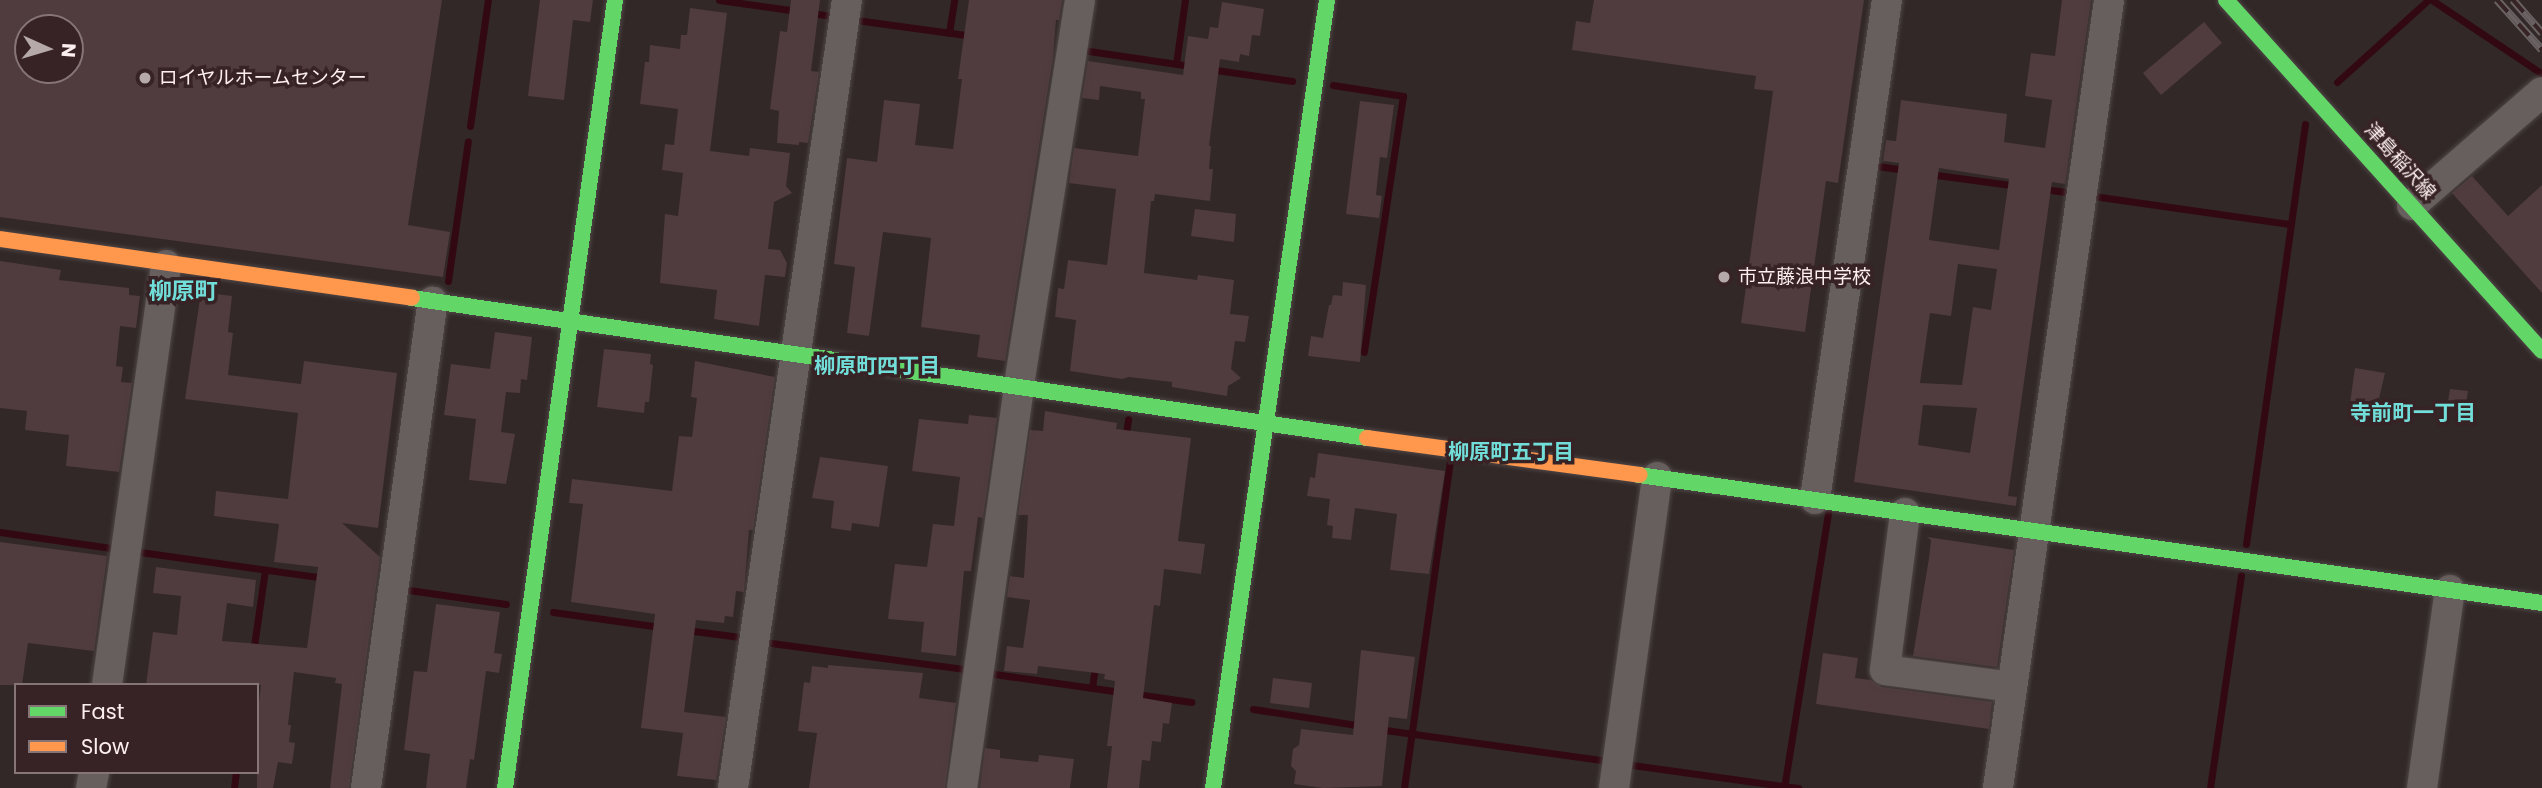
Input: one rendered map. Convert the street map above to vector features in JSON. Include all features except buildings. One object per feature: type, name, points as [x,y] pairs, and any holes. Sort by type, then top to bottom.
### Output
[{"type":"street","points":[[505,788],[615,0]]},
{"type":"street","points":[[733,788],[847,0]]},
{"type":"street","points":[[962,788],[1019,386],[1080,0]]},
{"type":"street","points":[[1213,788],[1327,0]]},
{"type":"street","points":[[1815,499],[1887,0]]},
{"type":"street","points":[[1998,788],[2109,0]]},
{"type":"street","name":"津島稲沢線","points":[[2226,0],[2542,351]]},
{"type":"street","points":[[2412,205],[2542,92]]},
{"type":"street","points":[[0,239],[166,265],[796,353],[1266,424],[2542,603]]},
{"type":"street","points":[[107,683],[166,265]]},
{"type":"street","points":[[366,788],[433,302]]},
{"type":"street","points":[[1614,788],[1657,477]]},
{"type":"street","points":[[1905,513],[1885,670],[2012,687]]},
{"type":"street","points":[[2422,788],[2450,590]]},
{"type":"waterway","points":[[470,126],[488,0]]},
{"type":"waterway","points":[[719,0],[797,11]]},
{"type":"waterway","points":[[949,33],[954,0]]},
{"type":"waterway","points":[[1176,64],[1185,0]]},
{"type":"waterway","points":[[2337,82],[2428,0]]},
{"type":"waterway","points":[[2432,0],[2542,74]]},
{"type":"waterway","points":[[812,13],[832,16]]},
{"type":"waterway","points":[[856,20],[973,36]]},
{"type":"waterway","points":[[1082,50],[1191,66]]},
{"type":"waterway","points":[[1209,69],[1292,81]]},
{"type":"waterway","points":[[1333,85],[1403,96],[1364,352]]},
{"type":"waterway","points":[[2246,544],[2305,124]]},
{"type":"waterway","points":[[448,281],[468,141]]},
{"type":"waterway","points":[[1877,166],[1907,170]]},
{"type":"waterway","points":[[1929,174],[2018,186]]},
{"type":"waterway","points":[[2044,189],[2071,193]]},
{"type":"waterway","points":[[2093,196],[2290,224]]},
{"type":"waterway","points":[[1125,439],[1128,419]]},
{"type":"waterway","points":[[1404,788],[1450,459]]},
{"type":"waterway","points":[[1784,788],[1828,512]]},
{"type":"waterway","points":[[0,532],[118,549]]},
{"type":"waterway","points":[[133,551],[326,578]]},
{"type":"waterway","points":[[253,653],[265,570]]},
{"type":"waterway","points":[[2210,788],[2241,575]]},
{"type":"waterway","points":[[402,589],[506,604]]},
{"type":"waterway","points":[[553,612],[660,627]]},
{"type":"waterway","points":[[686,630],[747,638]]},
{"type":"waterway","points":[[764,642],[972,670]]},
{"type":"waterway","points":[[1092,688],[1095,666]]},
{"type":"waterway","points":[[987,673],[1121,692]]},
{"type":"waterway","points":[[1136,694],[1191,702]]},
{"type":"waterway","points":[[1253,709],[1363,726]]},
{"type":"waterway","points":[[1378,729],[1610,761]]},
{"type":"waterway","points":[[1625,764],[1798,788]]},
{"type":"waterway","points":[[234,788],[236,774]]},
{"type":"railway","points":[[2497,0],[2542,50]]},
{"type":"railway","points":[[2513,0],[2542,33]]},
{"type":"traffic: fast","points":[[505,788],[615,0]]},
{"type":"traffic: fast","points":[[1213,788],[1327,0]]},
{"type":"traffic: fast","points":[[2226,0],[2542,351]]},
{"type":"traffic: fast","points":[[412,298],[1367,438]]},
{"type":"traffic: fast","points":[[1639,475],[2542,603]]},
{"type":"traffic: slow","points":[[0,239],[412,298]]},
{"type":"traffic: slow","points":[[1367,438],[1639,475]]},
{"type":"place","name":"ロイヤルホームセンター","points":[[145,78]]},
{"type":"place","name":"市立藤浪中学校","points":[[1724,277]]},
{"type":"district","name":"柳原町","points":[[183,291]]},
{"type":"district","name":"柳原町四丁目","points":[[877,366]]},
{"type":"district","name":"寺前町一丁目","points":[[2413,413]]},
{"type":"district","name":"柳原町五丁目","points":[[1511,452]]}]
